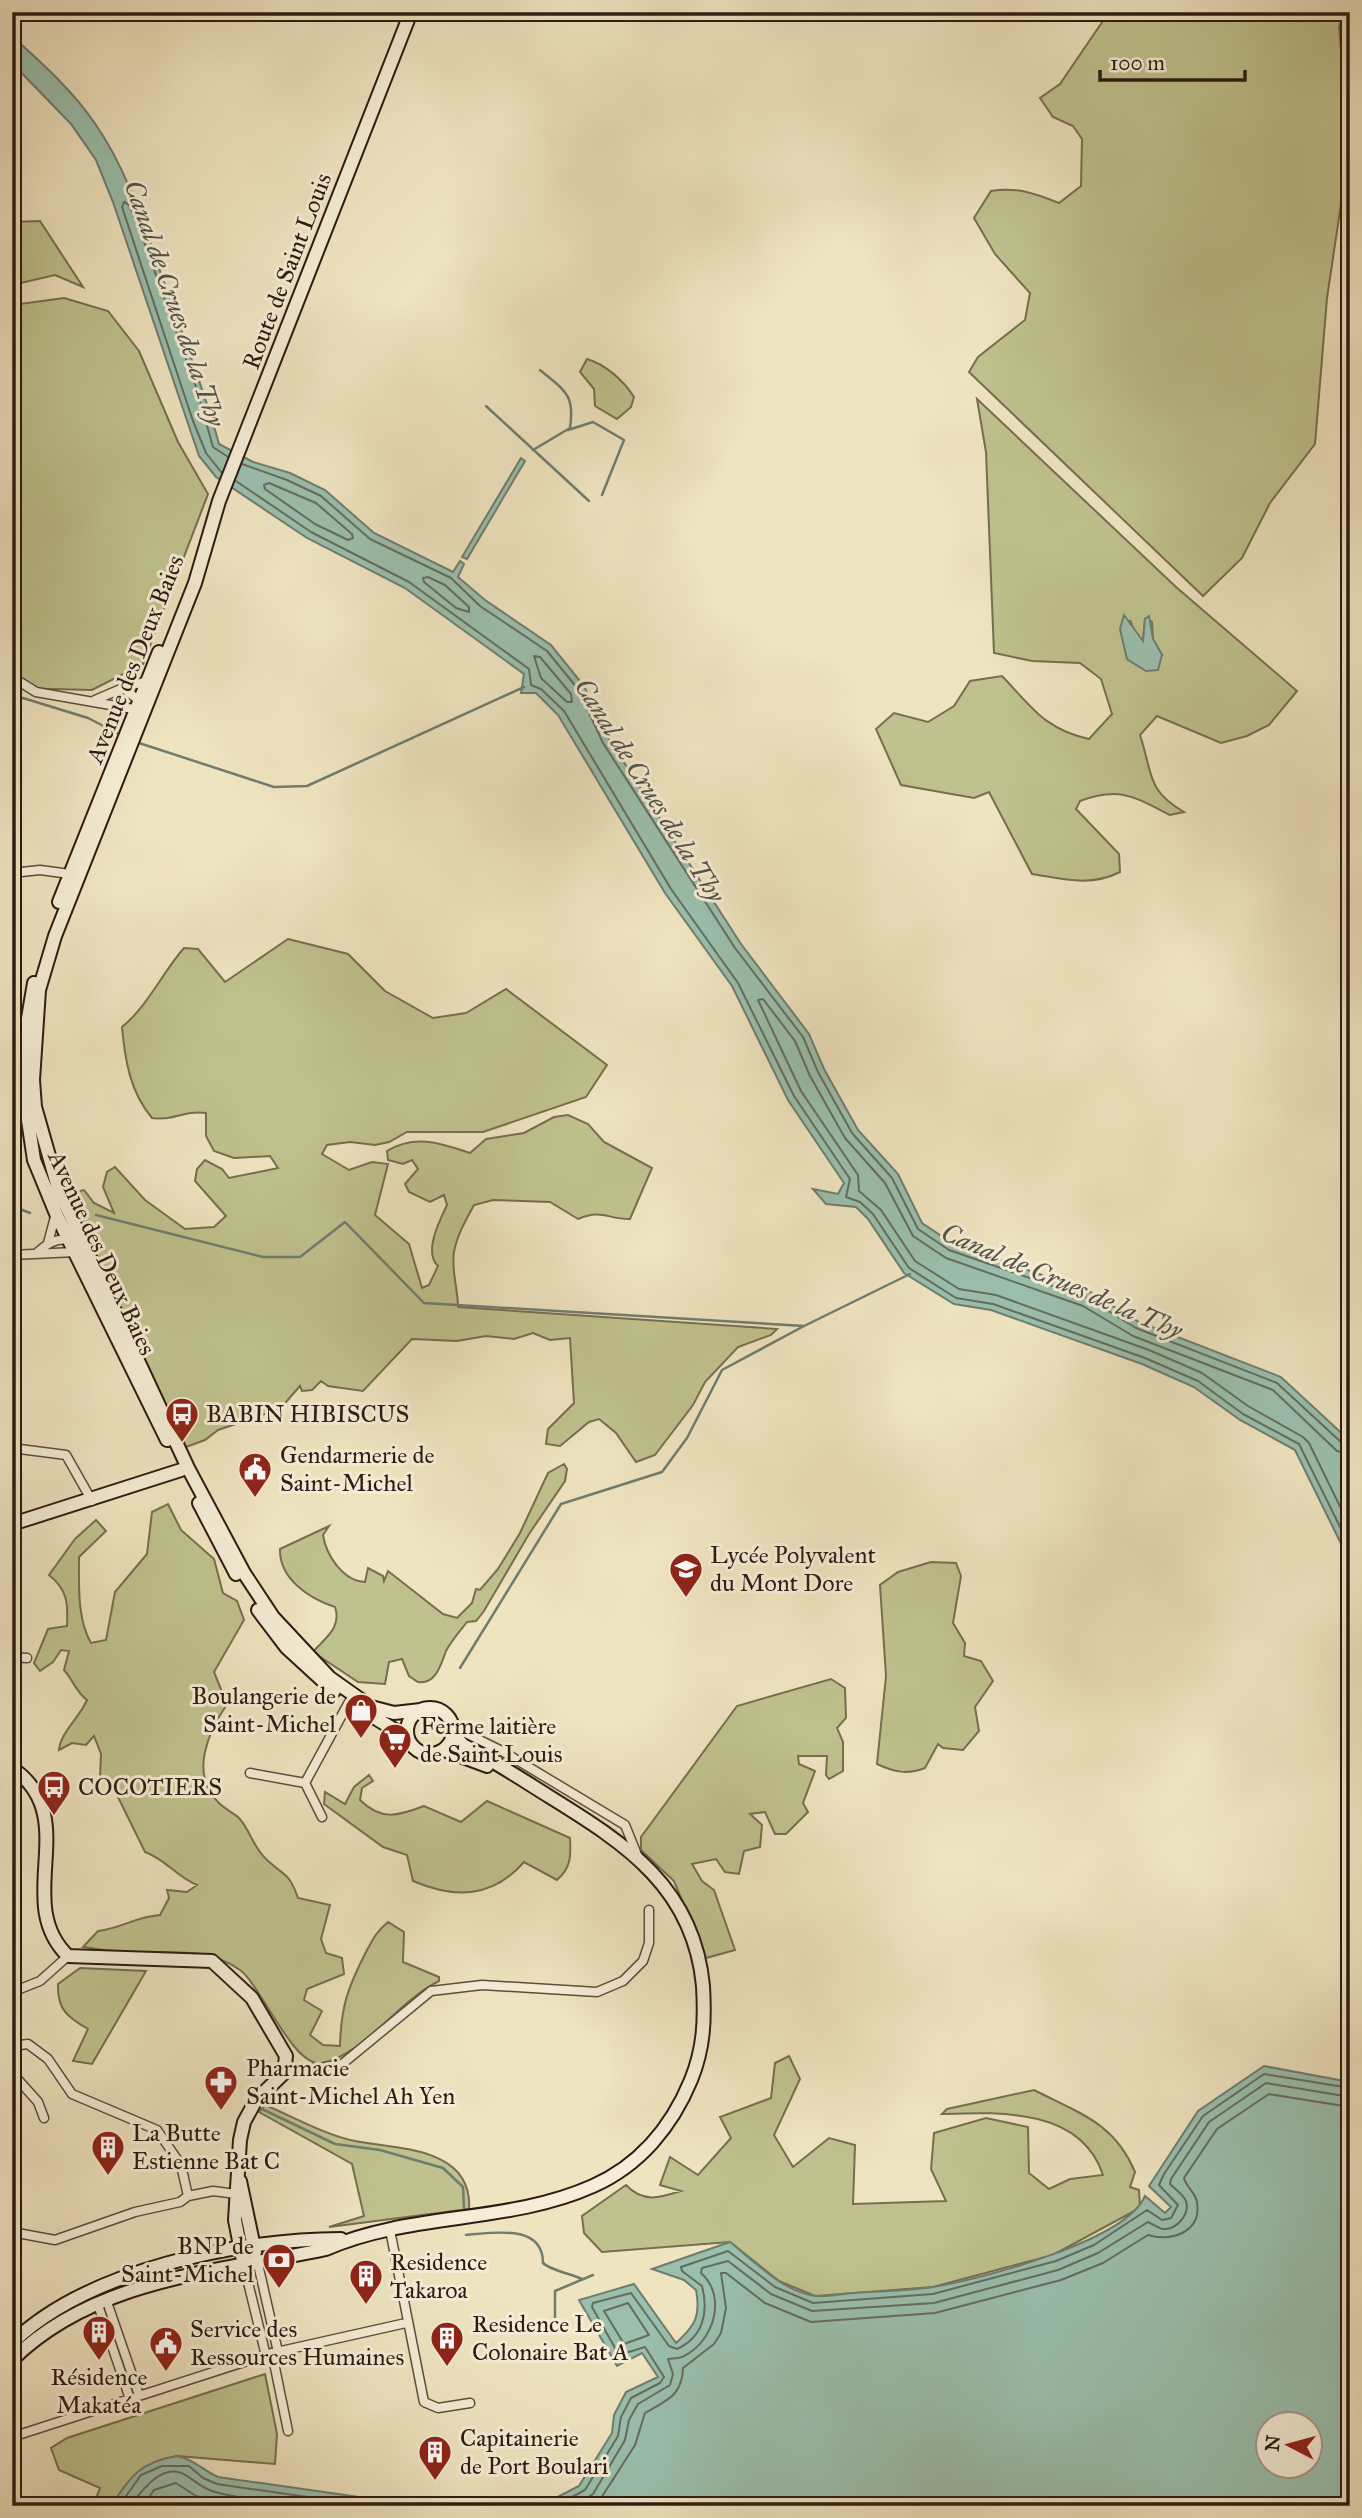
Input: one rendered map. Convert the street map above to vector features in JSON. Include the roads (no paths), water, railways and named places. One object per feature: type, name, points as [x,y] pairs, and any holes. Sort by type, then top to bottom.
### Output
[{"type":"main road","name":"Route de Saint Louis","points":[[204,546],[219,501],[411,12]]},
{"type":"main road","name":"Avenue des Deux Baies","points":[[12,2343],[49,2313],[106,2283],[160,2266],[240,2249],[311,2239],[348,2239],[520,2210],[552,2202],[595,2185],[651,2146],[676,2113],[702,2048],[705,2020],[702,1978],[692,1939],[675,1903],[654,1873],[638,1857],[604,1829],[463,1745],[441,1711],[394,1713],[371,1707],[330,1678],[273,1617],[244,1573],[185,1469],[72,1246],[34,1160],[23,1079],[30,995],[52,919],[136,725],[147,681],[204,546]]},
{"type":"main road","name":"Avenue des Deux Baies","points":[[141,707],[195,583],[204,546]]},
{"type":"main road","name":"Avenue des Deux Baies","points":[[125,749],[52,946],[39,990],[23,1079],[35,1107],[59,1191],[111,1300],[217,1540],[267,1623],[304,1665],[349,1702],[408,1738],[423,1753],[444,1750],[504,1773],[556,1801]]},
{"type":"main road","points":[[12,1524],[92,1501],[185,1469]]},
{"type":"main road","points":[[408,1738],[411,1718],[421,1710]]},
{"type":"main road","points":[[444,1750],[453,1731]]},
{"type":"main road","points":[[12,1768],[30,1783],[44,1804],[47,1818],[48,1923],[55,1940],[68,1956],[212,1961],[239,1983],[264,2016],[286,2056],[284,2073],[260,2094],[244,2122],[240,2140],[238,2188],[240,2249],[244,2266]]},
{"type":"main road","points":[[238,2188],[258,2264]]},
{"type":"main road","name":"Avenue des Deux Baies","points":[[12,2360],[62,2319],[102,2301],[177,2278],[326,2249],[348,2239]]},
{"type":"street","points":[[12,677],[36,692],[141,707]]},
{"type":"street","points":[[95,700],[147,681]]},
{"type":"street","points":[[123,688],[141,707]]},
{"type":"street","points":[[12,873],[40,870],[70,874]]},
{"type":"street","points":[[48,1243],[56,1213]]},
{"type":"street","points":[[38,1252],[48,1243],[60,1239],[72,1246]]},
{"type":"street","points":[[12,1255],[79,1247],[101,1292],[111,1300]]},
{"type":"street","points":[[12,1448],[66,1455],[92,1501]]},
{"type":"street","points":[[12,1657],[27,1658]]},
{"type":"street","points":[[304,1783],[349,1702]]},
{"type":"street","points":[[453,1731],[502,1751],[625,1825],[638,1857]]},
{"type":"street","points":[[250,1773],[304,1783]]},
{"type":"street","points":[[304,1783],[322,1817]]},
{"type":"street","points":[[284,2073],[341,2065],[431,1991],[482,1985],[597,1992],[623,1981],[643,1961],[649,1943],[649,1910]]},
{"type":"street","points":[[12,1992],[40,1981],[68,1956]]},
{"type":"street","points":[[12,2046],[28,2045],[48,2059],[72,2094],[158,2130],[181,2165],[188,2196]]},
{"type":"street","points":[[12,2073],[38,2102],[44,2118]]},
{"type":"street","points":[[12,2232],[60,2239],[135,2212],[180,2202],[188,2196],[238,2188]]},
{"type":"street","points":[[390,2230],[406,2323],[424,2402],[438,2408],[470,2403]]},
{"type":"street","points":[[258,2264],[272,2354],[288,2431]]},
{"type":"street","points":[[244,2266],[272,2354]]},
{"type":"street","points":[[102,2301],[139,2395]]},
{"type":"street","points":[[102,2301],[130,2399]]},
{"type":"street","points":[[12,2437],[272,2354],[406,2323]]},
{"type":"water","name":"Canal de Crues de la Thy","points":[[12,36],[68,89],[96,125],[118,162],[143,222],[219,444],[253,462],[290,473],[325,490],[374,533],[453,572],[460,561],[464,564],[458,577],[485,600],[551,645],[584,686],[609,739],[741,944],[809,1034],[824,1069],[858,1130],[898,1174],[922,1223],[952,1243],[1090,1292],[1139,1322],[1281,1377],[1350,1441],[1350,1562],[1295,1450],[1240,1420],[1194,1387],[1142,1364],[991,1310],[954,1304],[904,1273],[868,1219],[856,1207],[826,1204],[813,1189],[838,1194],[844,1183],[788,1100],[732,986],[665,893],[558,715],[536,693],[521,693],[524,674],[405,588],[307,538],[216,477],[199,456],[113,202],[96,160],[71,124],[12,63]]},
{"type":"water","points":[[521,458],[525,461],[467,559],[462,557]]},
{"type":"water","points":[[1124,615],[1143,641],[1145,619],[1149,616],[1153,639],[1162,655],[1158,670],[1146,671],[1127,659],[1120,629]]},
{"type":"water","points":[[1264,2066],[1350,2082],[1350,2506],[540,2506],[579,2486],[612,2433],[614,2415],[626,2392],[658,2377],[642,2353],[617,2366],[579,2300],[634,2284],[676,2343],[695,2320],[698,2307],[696,2290],[684,2280],[652,2269],[730,2242],[759,2267],[792,2289],[816,2296],[933,2287],[1016,2267],[1082,2242],[1111,2228],[1132,2213],[1145,2196],[1165,2213],[1171,2207],[1149,2186],[1198,2111]]},
{"type":"water","points":[[177,2456],[218,2477],[380,2500],[376,2506],[111,2506],[138,2472],[154,2462]]},
{"type":"waterway","points":[[533,450],[570,428],[571,417],[566,394],[540,370]]},
{"type":"waterway","points":[[486,406],[589,501]]},
{"type":"waterway","points":[[568,430],[593,422],[624,440],[602,495]]},
{"type":"waterway","points":[[136,742],[274,787],[307,786],[524,687]]},
{"type":"waterway","points":[[12,699],[23,698],[88,718],[121,735]]},
{"type":"waterway","points":[[12,1206],[30,1213]]},
{"type":"waterway","points":[[96,1215],[263,1257],[300,1257],[345,1222],[424,1303],[804,1326],[910,1274]]},
{"type":"waterway","points":[[460,1668],[561,1504],[662,1472],[687,1438],[722,1370],[804,1326]]},
{"type":"waterway","points":[[262,2109],[335,2144],[380,2150],[443,2168],[463,2187],[464,2208]]},
{"type":"waterway","points":[[466,2235],[502,2232],[526,2236],[535,2241],[541,2250],[543,2263],[582,2279]]},
{"type":"waterway","points":[[555,2319],[555,2291],[593,2275]]},
{"type":"place","name":"BABIN HIBISCUS","points":[[182,1444]]},
{"type":"place","name":"Gendarmerie de Saint-Michel","points":[[255,1499]]},
{"type":"place","name":"Lycée Polyvalent du Mont Dore","points":[[686,1599]]},
{"type":"place","name":"Boulangerie de Saint-Michel","points":[[361,1740]]},
{"type":"place","name":"Ferme laitière de Saint Louis","points":[[395,1770]]},
{"type":"place","name":"COCOTIERS","points":[[54,1817]]},
{"type":"place","name":"Pharmacie Saint-Michel Ah Yen","points":[[221,2112]]},
{"type":"place","name":"La Butte Estienne Bat C","points":[[108,2177]]},
{"type":"place","name":"BNP de Saint-Michel","points":[[279,2290]]},
{"type":"place","name":"Residence Takaroa","points":[[366,2306]]},
{"type":"place","name":"Résidence Makatéa","points":[[99,2362]]},
{"type":"place","name":"Residence Le Colonaire Bat A","points":[[447,2368]]},
{"type":"place","name":"Service des Ressources Humaines","points":[[166,2373]]},
{"type":"place","name":"Capitainerie de Port Boulari","points":[[435,2482]]}]
